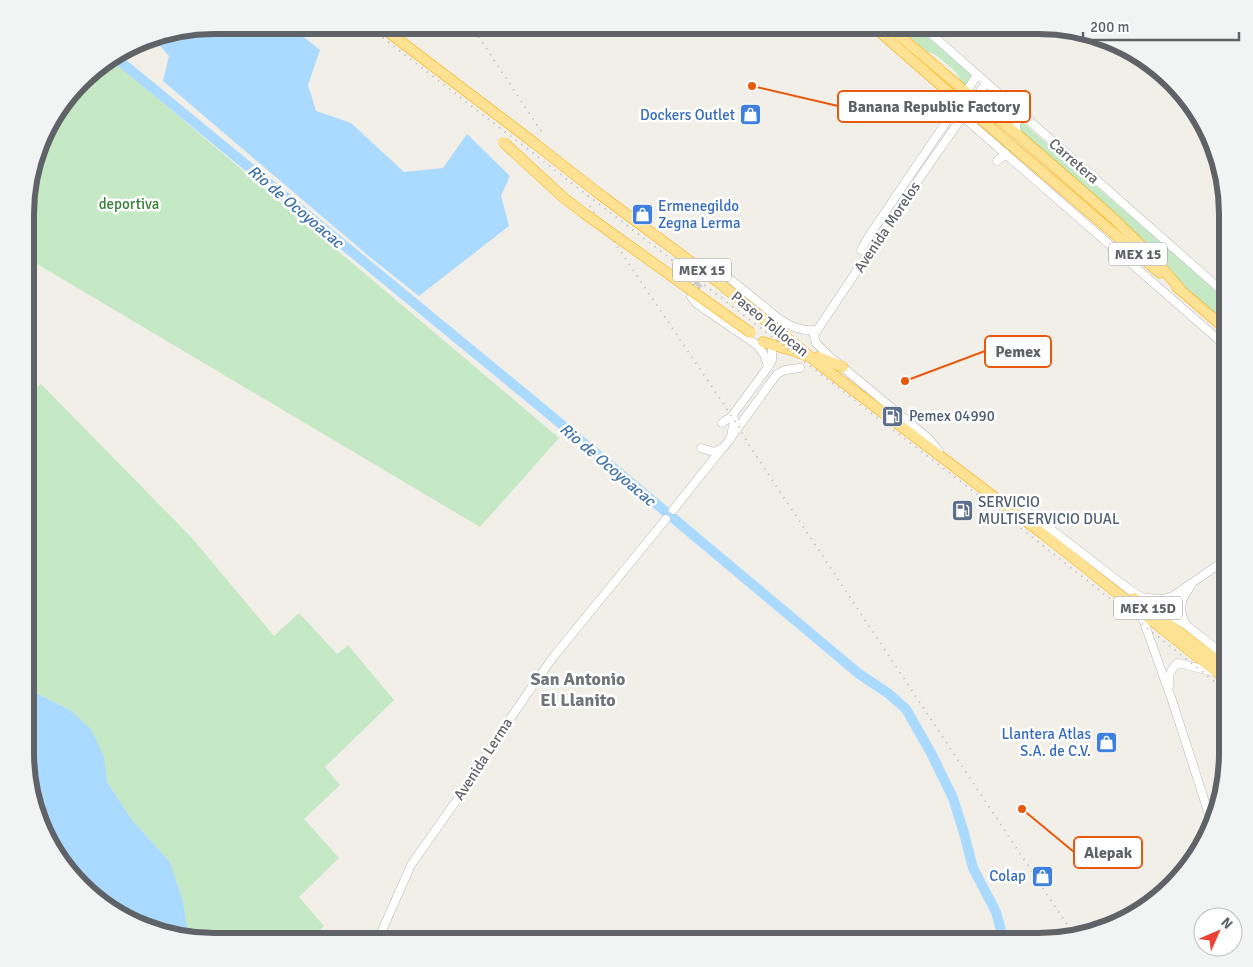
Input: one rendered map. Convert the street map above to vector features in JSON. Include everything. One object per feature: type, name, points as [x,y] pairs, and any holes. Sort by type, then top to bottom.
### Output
[{"type":"highway","name":"Paseo Tollocan","points":[[391,34],[598,193],[718,282],[819,364],[1066,551]]},
{"type":"highway","name":"MEX 15","points":[[882,34],[1219,323]]},
{"type":"highway","points":[[897,34],[1112,217],[1150,254],[1181,290]]},
{"type":"highway","points":[[503,142],[564,198],[772,348]]},
{"type":"highway","points":[[762,342],[793,349],[819,364]]},
{"type":"highway","points":[[804,350],[831,364],[843,367]]},
{"type":"highway","name":"MEX 15","points":[[1066,551],[1140,611],[1219,668]]},
{"type":"highway","name":"MEX 15D","points":[[1066,551],[1091,565],[1219,668]]},
{"type":"main road","name":"Carretera","points":[[931,34],[1219,288]]},
{"type":"main road","name":"Avenida Morelos","points":[[881,235],[863,248],[869,236],[977,75]]},
{"type":"main road","name":"Avenida Morelos","points":[[816,330],[986,83]]},
{"type":"main road","points":[[954,109],[1219,340]]},
{"type":"main road","points":[[1018,135],[1015,127],[1016,122],[1018,119],[1025,118]]},
{"type":"main road","points":[[948,120],[956,126]]},
{"type":"main road","points":[[997,160],[1000,156],[1006,154]]},
{"type":"main road","points":[[710,271],[719,270],[788,324],[805,330],[816,330],[814,338],[816,343],[928,438],[944,458]]},
{"type":"main road","points":[[694,289],[691,297],[697,304],[757,345],[766,356],[768,367]]},
{"type":"main road","points":[[722,423],[732,416],[768,367],[772,360],[772,348]]},
{"type":"main road","points":[[673,510],[724,447],[778,374],[785,370],[800,368]]},
{"type":"main road","points":[[730,439],[734,420]]},
{"type":"main road","points":[[708,465],[708,456],[701,448],[714,452],[724,447]]},
{"type":"main road","points":[[997,499],[1022,507],[1130,590],[1143,596],[1186,625],[1219,651]]},
{"type":"main road","name":"Avenida Lerma","points":[[381,933],[411,865],[468,784],[495,741],[554,656],[666,518]]},
{"type":"main road","points":[[1143,596],[1163,600],[1173,596],[1219,564]]},
{"type":"main road","points":[[1186,625],[1181,615],[1181,604],[1184,596],[1198,579]]},
{"type":"main road","points":[[1140,611],[1170,693],[1209,814]]},
{"type":"main road","points":[[1170,693],[1169,673],[1173,666],[1178,663],[1219,670]]},
{"type":"green space","points":[[907,34],[932,34],[978,76],[966,93],[957,73],[936,55],[928,52]]},
{"type":"green space","name":"deportiva","points":[[116,63],[559,438],[480,527],[34,262],[35,190],[43,156],[52,134],[64,114],[78,95],[95,78]]},
{"type":"green space","points":[[988,92],[1219,293],[1219,318],[982,100]]},
{"type":"green space","points":[[41,384],[191,537],[274,636],[299,613],[337,654],[348,645],[394,700],[325,767],[340,785],[304,819],[339,858],[299,897],[324,926],[318,933],[188,932],[183,901],[170,862],[132,820],[107,782],[102,754],[70,710],[34,692],[34,389]]},
{"type":"water","points":[[202,34],[300,34],[320,50],[308,85],[316,111],[351,123],[404,172],[443,168],[467,134],[510,176],[501,196],[509,226],[419,296],[371,258],[163,81],[169,56],[157,43]]},
{"type":"water","points":[[34,692],[70,710],[91,729],[104,757],[107,782],[132,820],[170,862],[183,901],[188,932],[156,924],[134,915],[95,889],[71,863],[47,822],[37,788],[34,765]]},
{"type":"waterway","name":"Rio de Ocoyoacac","points":[[119,61],[543,409],[858,673],[889,694],[906,709],[931,753],[953,798],[973,868],[996,912],[1002,933]]},
{"type":"tunnel","points":[[694,289],[710,271]]},
{"type":"railway","points":[[378,34],[1008,518],[1219,685]]},
{"type":"railway","points":[[477,34],[543,134]]},
{"type":"railway","points":[[590,206],[739,427],[749,445],[1071,931]]},
{"type":"place","name":"Banana Republic Factory","points":[[752,86]]},
{"type":"place","name":"Dockers Outlet","points":[[751,115]]},
{"type":"place","name":"Ermenegildo Zegna Lerma","points":[[642,215]]},
{"type":"place","name":"Pemex","points":[[905,381]]},
{"type":"place","name":"Pemex 04990","points":[[893,416]]},
{"type":"place","name":"SERVICIO MULTISERVICIO DUAL","points":[[962,511]]},
{"type":"place","name":"Llantera Atlas S.A. de C.V.","points":[[1107,743]]},
{"type":"place","name":"Alepak","points":[[1022,809]]},
{"type":"place","name":"Colap","points":[[1042,876]]},
{"type":"district","name":"San Antonio El Llanito","points":[[578,690]]}]
